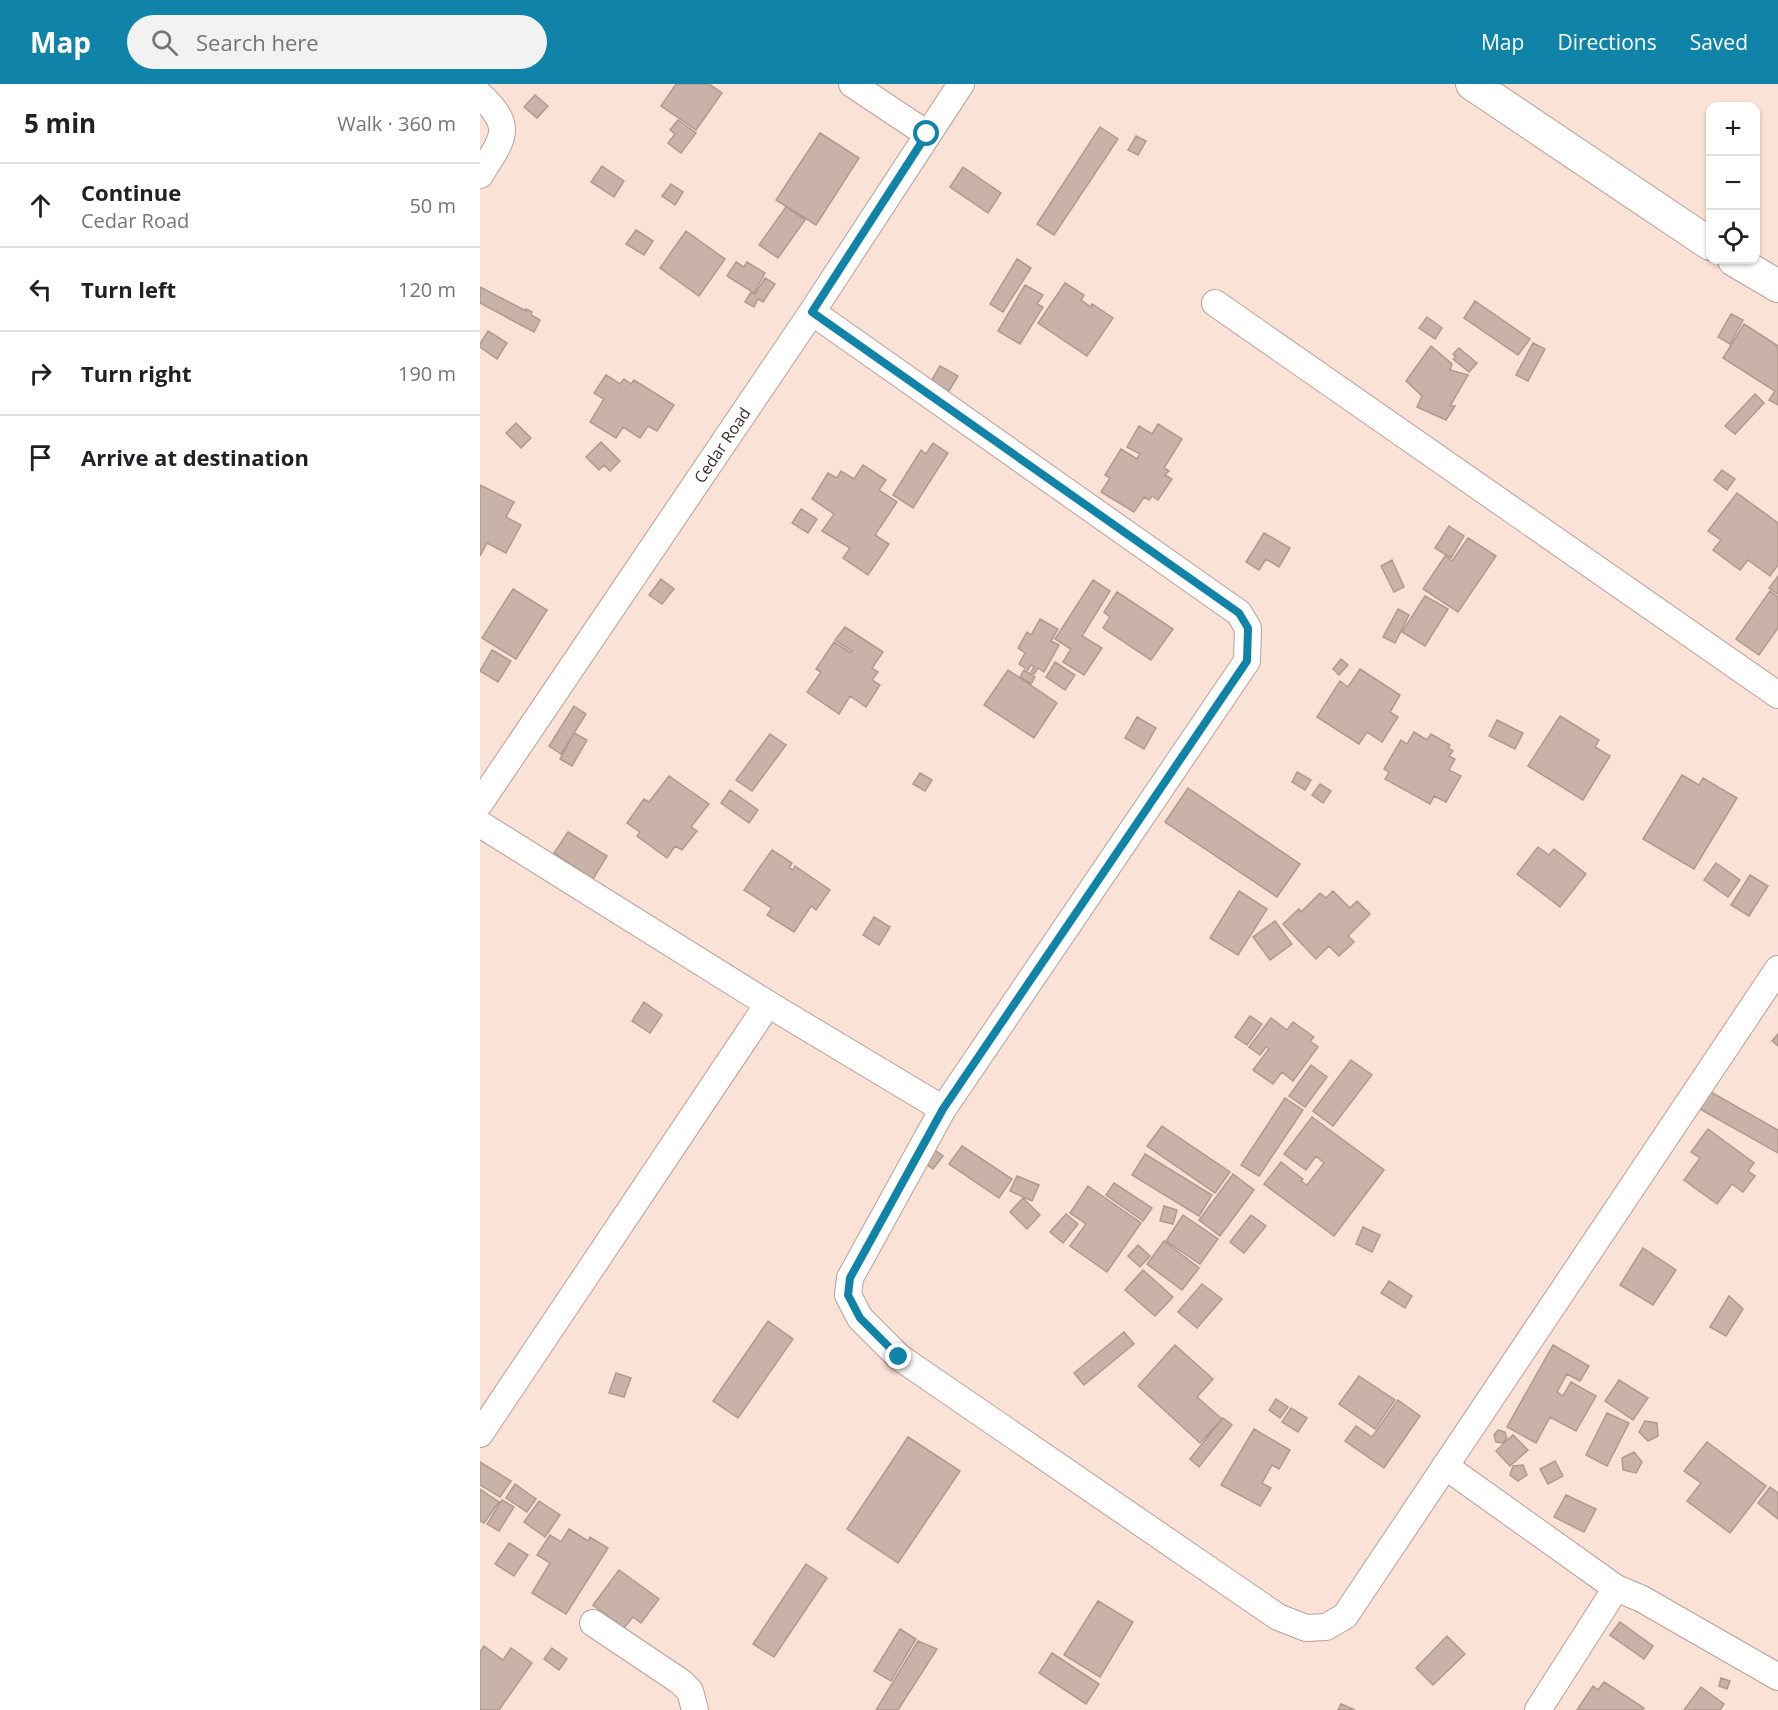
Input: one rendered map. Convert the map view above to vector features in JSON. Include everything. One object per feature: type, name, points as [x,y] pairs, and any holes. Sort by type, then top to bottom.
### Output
[{"type":"street","points":[[852,84],[927,134]]},
{"type":"street","name":"Cedar Road","points":[[480,803],[812,312],[961,84]]},
{"type":"street","points":[[1472,84],[1706,241]]},
{"type":"street","points":[[480,95],[496,110],[502,123],[501,141],[480,175]]},
{"type":"street","points":[[1741,264],[1778,286]]},
{"type":"street","points":[[1215,303],[1778,695]]},
{"type":"street","points":[[812,312],[1239,613],[1248,628],[1247,661],[943,1109],[850,1278],[848,1295],[860,1318],[899,1357],[1278,1617],[1306,1628],[1326,1627],[1345,1616],[1778,969]]},
{"type":"street","points":[[480,824],[768,1005],[943,1109]]},
{"type":"street","points":[[480,1434],[768,1005]]},
{"type":"street","points":[[1445,1466],[1616,1588],[1642,1599],[1778,1677]]},
{"type":"street","points":[[1538,1710],[1616,1588]]},
{"type":"street","points":[[593,1623],[681,1682],[690,1691],[695,1710]]},
{"type":"building","points":[[676,84],[709,84],[722,93],[696,130],[661,106]]},
{"type":"building","points":[[535,95],[548,106],[537,118],[524,107]]},
{"type":"building","points":[[678,120],[696,133],[681,153],[668,143],[675,134],[670,130]]},
{"type":"building","points":[[1100,127],[1118,139],[1054,235],[1037,224]]},
{"type":"building","points":[[820,133],[859,158],[816,225],[776,200]]},
{"type":"building","points":[[1136,136],[1146,141],[1138,155],[1128,150]]},
{"type":"building","points":[[602,166],[624,181],[614,197],[591,182]]},
{"type":"building","points":[[963,167],[1001,193],[988,213],[950,187]]},
{"type":"building","points":[[671,184],[683,192],[675,205],[662,196]]},
{"type":"building","points":[[786,207],[805,220],[778,258],[759,245]]},
{"type":"building","points":[[636,230],[653,241],[644,255],[626,244]]},
{"type":"building","points":[[686,231],[725,259],[699,296],[660,268]]},
{"type":"building","points":[[1017,259],[1031,268],[1003,312],[990,304]]},
{"type":"building","points":[[736,262],[744,267],[747,262],[765,273],[754,293],[727,276]]},
{"type":"building","points":[[765,278],[775,284],[763,302],[758,299],[754,307],[745,302],[751,292],[755,294]]},
{"type":"building","points":[[1065,283],[1084,295],[1081,300],[1091,307],[1092,304],[1113,318],[1087,356],[1038,323]]},
{"type":"building","points":[[1025,285],[1043,295],[1037,304],[1043,307],[1020,344],[998,331]]},
{"type":"building","points":[[480,287],[532,312],[531,315],[540,320],[534,332],[480,303]]},
{"type":"building","points":[[1475,301],[1530,339],[1518,355],[1464,318]]},
{"type":"building","points":[[1731,314],[1743,320],[1730,344],[1718,337]]},
{"type":"building","points":[[1427,317],[1442,328],[1435,339],[1419,328]]},
{"type":"building","points":[[1744,324],[1778,346],[1778,405],[1769,400],[1775,391],[1723,358]]},
{"type":"building","points":[[488,331],[507,343],[497,359],[480,347]]},
{"type":"building","points":[[1533,343],[1545,349],[1528,381],[1516,375]]},
{"type":"building","points":[[1431,346],[1452,364],[1450,370],[1468,375],[1450,406],[1455,406],[1446,420],[1417,407],[1422,396],[1406,381]]},
{"type":"building","points":[[1459,348],[1477,363],[1469,372],[1453,359],[1456,357],[1453,354]]},
{"type":"building","points":[[940,366],[958,376],[949,391],[931,381]]},
{"type":"building","points":[[606,375],[620,384],[624,379],[631,384],[634,380],[674,405],[657,431],[648,426],[640,438],[623,427],[616,438],[590,422],[604,399],[594,393]]},
{"type":"building","points":[[1755,394],[1764,403],[1735,434],[1725,426]]},
{"type":"building","points":[[516,423],[531,438],[521,448],[506,433]]},
{"type":"building","points":[[1158,424],[1182,439],[1164,468],[1169,471],[1165,475],[1172,479],[1158,500],[1152,496],[1149,500],[1144,497],[1134,512],[1101,492],[1110,478],[1105,475],[1121,449],[1137,459],[1140,454],[1127,447],[1139,426],[1152,434]]},
{"type":"building","points":[[601,442],[620,461],[610,471],[604,465],[599,470],[586,457]]},
{"type":"building","points":[[933,443],[948,453],[913,508],[893,495],[921,450],[926,454]]},
{"type":"building","points":[[863,465],[886,480],[879,490],[897,502],[875,535],[889,544],[868,575],[843,558],[850,548],[822,531],[834,514],[812,499],[828,473],[837,478],[841,471],[854,479]]},
{"type":"building","points":[[1722,470],[1735,479],[1727,490],[1714,480]]},
{"type":"building","points":[[480,485],[514,502],[506,517],[521,525],[506,553],[487,543],[480,556]]},
{"type":"building","points":[[1737,493],[1778,523],[1778,565],[1770,576],[1748,560],[1740,570],[1713,550],[1721,540],[1708,531]]},
{"type":"building","points":[[801,509],[817,519],[808,533],[792,523]]},
{"type":"building","points":[[1449,526],[1464,536],[1451,558],[1435,548]]},
{"type":"building","points":[[1264,533],[1290,548],[1279,567],[1266,559],[1259,570],[1246,562]]},
{"type":"building","points":[[1468,538],[1496,556],[1458,612],[1423,589],[1445,556],[1452,561]]},
{"type":"building","points":[[1392,560],[1404,587],[1394,592],[1381,566]]},
{"type":"building","points":[[1778,576],[1778,594],[1769,588]]},
{"type":"building","points":[[661,579],[674,589],[662,604],[649,595]]},
{"type":"building","points":[[1093,580],[1110,591],[1082,636],[1102,648],[1084,675],[1063,662],[1071,649],[1055,639]]},
{"type":"building","points":[[513,589],[547,610],[516,659],[482,638]]},
{"type":"building","points":[[1770,591],[1778,597],[1778,628],[1759,655],[1736,639]]},
{"type":"building","points":[[1117,592],[1173,629],[1151,660],[1103,628],[1110,617],[1104,612]]},
{"type":"building","points":[[1425,596],[1448,609],[1425,646],[1402,632]]},
{"type":"building","points":[[1398,609],[1409,615],[1395,643],[1383,637]]},
{"type":"building","points":[[1040,619],[1058,629],[1051,641],[1059,645],[1044,672],[1038,668],[1034,674],[1031,672],[1034,667],[1031,665],[1028,670],[1019,664],[1025,653],[1018,648],[1027,632],[1031,635]]},
{"type":"building","points":[[845,627],[883,652],[872,668],[878,672],[872,680],[880,685],[866,707],[850,696],[839,714],[807,692],[821,672],[816,669],[834,642],[851,653],[852,651],[835,640]]},
{"type":"building","points":[[492,650],[511,661],[498,682],[480,671]]},
{"type":"building","points":[[1341,659],[1348,665],[1339,675],[1333,669]]},
{"type":"building","points":[[1055,662],[1075,675],[1065,690],[1046,677]]},
{"type":"building","points":[[1360,669],[1400,695],[1390,712],[1398,717],[1382,742],[1367,732],[1359,744],[1317,717],[1340,681],[1348,687]]},
{"type":"building","points":[[1008,670],[1057,703],[1034,738],[984,705]]},
{"type":"building","points":[[1024,670],[1035,677],[1031,684],[1020,677]]},
{"type":"building","points":[[574,706],[586,714],[561,754],[549,746]]},
{"type":"building","points":[[1560,716],[1599,740],[1595,747],[1610,756],[1583,800],[1528,766]]},
{"type":"building","points":[[1137,717],[1156,728],[1144,749],[1125,738]]},
{"type":"building","points":[[1497,720],[1523,733],[1515,749],[1489,736]]},
{"type":"building","points":[[1414,732],[1427,740],[1431,734],[1450,745],[1448,748],[1453,751],[1449,756],[1455,759],[1449,770],[1461,776],[1446,802],[1434,796],[1430,804],[1385,779],[1389,772],[1384,769],[1401,740],[1407,744]]},
{"type":"building","points":[[574,733],[587,740],[572,766],[560,759]]},
{"type":"building","points":[[770,734],[786,745],[752,791],[736,780]]},
{"type":"building","points":[[1297,772],[1311,780],[1305,790],[1292,782]]},
{"type":"building","points":[[920,773],[932,780],[925,791],[913,784]]},
{"type":"building","points":[[1682,775],[1699,785],[1703,778],[1737,798],[1694,869],[1643,839]]},
{"type":"building","points":[[669,776],[709,804],[691,827],[697,831],[682,850],[675,846],[667,858],[637,836],[640,832],[627,823],[644,799],[649,802]]},
{"type":"building","points":[[1320,784],[1331,791],[1323,803],[1312,795]]},
{"type":"building","points":[[1188,788],[1300,864],[1277,897],[1165,822]]},
{"type":"building","points":[[730,790],[758,810],[749,823],[721,803]]},
{"type":"building","points":[[568,832],[607,856],[593,879],[554,853]]},
{"type":"building","points":[[1538,847],[1549,855],[1554,849],[1586,874],[1560,907],[1517,874]]},
{"type":"building","points":[[772,850],[792,863],[789,868],[793,870],[795,866],[830,890],[816,910],[811,906],[794,932],[767,915],[772,908],[744,890]]},
{"type":"building","points":[[1716,863],[1740,880],[1728,897],[1704,880]]},
{"type":"building","points":[[1750,875],[1768,886],[1749,916],[1731,905]]},
{"type":"building","points":[[1239,891],[1267,909],[1238,955],[1210,938]]},
{"type":"building","points":[[1333,891],[1350,908],[1357,901],[1370,914],[1348,936],[1354,942],[1339,956],[1329,946],[1316,959],[1283,924],[1299,909],[1301,912],[1320,893],[1326,898]]},
{"type":"building","points":[[874,917],[890,927],[879,945],[863,935]]},
{"type":"building","points":[[1275,921],[1292,944],[1270,960],[1253,937]]},
{"type":"building","points":[[644,1002],[662,1015],[650,1033],[632,1021]]},
{"type":"building","points":[[1250,1016],[1262,1024],[1247,1045],[1235,1037]]},
{"type":"building","points":[[1271,1018],[1287,1030],[1293,1022],[1314,1037],[1310,1041],[1318,1047],[1293,1081],[1282,1072],[1273,1084],[1253,1070],[1269,1049],[1266,1047],[1260,1055],[1249,1047]]},
{"type":"building","points":[[1778,1034],[1778,1046],[1772,1041]]},
{"type":"building","points":[[1351,1060],[1372,1075],[1333,1126],[1313,1111]]},
{"type":"building","points":[[1311,1065],[1327,1077],[1305,1107],[1289,1096]]},
{"type":"building","points":[[1709,1091],[1778,1130],[1778,1153],[1698,1108]]},
{"type":"building","points":[[1285,1098],[1303,1110],[1259,1176],[1241,1165]]},
{"type":"building","points":[[1312,1117],[1384,1170],[1334,1236],[1264,1184],[1281,1162],[1303,1179],[1301,1181],[1307,1185],[1324,1163],[1316,1156],[1306,1170],[1284,1154]]},
{"type":"building","points":[[1162,1126],[1230,1172],[1215,1193],[1147,1146]]},
{"type":"building","points":[[1708,1129],[1754,1163],[1748,1171],[1755,1176],[1743,1192],[1732,1184],[1717,1204],[1684,1180],[1700,1158],[1691,1152]]},
{"type":"building","points":[[962,1146],[1012,1179],[999,1198],[949,1164]]},
{"type":"building","points":[[932,1148],[943,1156],[933,1169],[922,1161]]},
{"type":"building","points":[[1145,1154],[1212,1195],[1199,1216],[1132,1175]]},
{"type":"building","points":[[1233,1174],[1254,1190],[1220,1236],[1199,1220]]},
{"type":"building","points":[[1017,1176],[1039,1185],[1032,1201],[1010,1191]]},
{"type":"building","points":[[1114,1183],[1152,1208],[1143,1221],[1106,1195]]},
{"type":"building","points":[[1088,1186],[1141,1223],[1107,1272],[1070,1246],[1086,1224],[1070,1213]]},
{"type":"building","points":[[1023,1198],[1040,1215],[1027,1229],[1010,1212]]},
{"type":"building","points":[[1164,1206],[1177,1210],[1173,1224],[1160,1221]]},
{"type":"building","points":[[1066,1214],[1078,1224],[1063,1243],[1050,1232]]},
{"type":"building","points":[[1183,1215],[1218,1239],[1200,1264],[1166,1241]]},
{"type":"building","points":[[1251,1215],[1266,1226],[1244,1253],[1230,1242]]},
{"type":"building","points":[[1363,1227],[1380,1235],[1372,1252],[1356,1244]]},
{"type":"building","points":[[1164,1241],[1199,1268],[1182,1290],[1147,1264]]},
{"type":"building","points":[[1138,1245],[1150,1256],[1140,1267],[1128,1256]]},
{"type":"building","points":[[1643,1248],[1676,1270],[1653,1305],[1620,1285]]},
{"type":"building","points":[[1143,1270],[1173,1297],[1155,1316],[1125,1290]]},
{"type":"building","points":[[1389,1281],[1412,1296],[1405,1308],[1381,1293]]},
{"type":"building","points":[[1202,1284],[1222,1299],[1197,1328],[1178,1312]]},
{"type":"building","points":[[1729,1296],[1743,1309],[1726,1336],[1710,1327]]},
{"type":"building","points":[[768,1321],[793,1339],[738,1418],[713,1401]]},
{"type":"building","points":[[1124,1332],[1134,1344],[1084,1385],[1074,1373]]},
{"type":"building","points":[[1175,1345],[1213,1379],[1197,1397],[1222,1419],[1200,1443],[1138,1386]]},
{"type":"building","points":[[1553,1345],[1589,1366],[1580,1381],[1567,1374],[1557,1392],[1563,1396],[1571,1382],[1596,1396],[1576,1431],[1550,1417],[1536,1443],[1507,1427]]},
{"type":"building","points":[[616,1373],[631,1378],[624,1397],[609,1393]]},
{"type":"building","points":[[1359,1376],[1395,1400],[1375,1429],[1339,1404]]},
{"type":"building","points":[[1619,1380],[1648,1398],[1633,1420],[1605,1401]]},
{"type":"building","points":[[1276,1399],[1288,1407],[1280,1418],[1269,1410]]},
{"type":"building","points":[[1398,1400],[1420,1416],[1384,1468],[1345,1441],[1356,1426],[1372,1437]]},
{"type":"building","points":[[1291,1408],[1307,1418],[1298,1432],[1282,1422]]},
{"type":"building","points":[[1607,1413],[1629,1423],[1607,1466],[1586,1455]]},
{"type":"building","points":[[1223,1418],[1232,1425],[1199,1467],[1190,1459]]},
{"type":"building","points":[[1645,1421],[1657,1423],[1658,1436],[1648,1441],[1639,1432]]},
{"type":"building","points":[[1254,1429],[1290,1450],[1279,1469],[1272,1465],[1262,1483],[1271,1488],[1260,1506],[1221,1485]]},
{"type":"building","points":[[1498,1430],[1505,1432],[1507,1438],[1503,1443],[1496,1442],[1494,1435]]},
{"type":"building","points":[[1513,1435],[1528,1450],[1510,1466],[1496,1451]]},
{"type":"building","points":[[908,1437],[960,1471],[898,1563],[847,1529]]},
{"type":"building","points":[[1707,1442],[1766,1486],[1730,1533],[1687,1501],[1701,1483],[1684,1471]]},
{"type":"building","points":[[1634,1452],[1642,1462],[1636,1473],[1623,1470],[1622,1458]]},
{"type":"building","points":[[1555,1461],[1563,1476],[1548,1484],[1540,1469]]},
{"type":"building","points":[[480,1462],[511,1481],[500,1497],[480,1485]]},
{"type":"building","points":[[1523,1465],[1527,1475],[1518,1481],[1510,1475],[1513,1466]]},
{"type":"building","points":[[515,1484],[536,1499],[527,1512],[506,1498]]},
{"type":"building","points":[[1770,1487],[1778,1493],[1778,1519],[1758,1503]]},
{"type":"building","points":[[480,1489],[499,1502],[484,1523],[480,1521]]},
{"type":"building","points":[[1566,1495],[1596,1509],[1584,1532],[1554,1517]]},
{"type":"building","points":[[502,1500],[514,1507],[499,1531],[487,1524]]},
{"type":"building","points":[[539,1501],[560,1515],[545,1537],[524,1522]]},
{"type":"building","points":[[569,1529],[588,1541],[590,1537],[608,1548],[566,1614],[532,1593],[550,1563],[537,1555],[550,1535],[561,1542]]},
{"type":"building","points":[[509,1543],[528,1555],[514,1576],[495,1564]]},
{"type":"building","points":[[806,1564],[827,1578],[774,1657],[753,1644]]},
{"type":"building","points":[[619,1570],[659,1599],[641,1623],[633,1617],[624,1628],[593,1605]]},
{"type":"building","points":[[1098,1601],[1133,1622],[1100,1677],[1064,1655]]},
{"type":"building","points":[[1620,1622],[1653,1646],[1644,1659],[1610,1635]]},
{"type":"building","points":[[900,1629],[916,1639],[891,1681],[874,1671]]},
{"type":"building","points":[[1447,1636],[1465,1654],[1433,1685],[1416,1668]]},
{"type":"building","points":[[918,1641],[937,1649],[898,1710],[876,1710]]},
{"type":"building","points":[[484,1646],[503,1660],[511,1648],[532,1663],[499,1710],[480,1710],[480,1652]]},
{"type":"building","points":[[552,1648],[567,1659],[559,1670],[544,1659]]},
{"type":"building","points":[[1052,1653],[1099,1684],[1086,1704],[1039,1673]]},
{"type":"building","points":[[1721,1678],[1730,1681],[1727,1689],[1719,1686]]},
{"type":"building","points":[[1604,1682],[1644,1708],[1643,1710],[1577,1710],[1593,1686],[1598,1690]]},
{"type":"building","points":[[1701,1687],[1724,1704],[1720,1710],[1684,1710]]},
{"type":"building","points":[[1341,1704],[1355,1710],[1338,1710]]},
{"type":"route","points":[[899,1357],[860,1318],[848,1295],[850,1278],[943,1109],[1247,661],[1248,628],[1239,613],[812,312],[927,134]]}]
